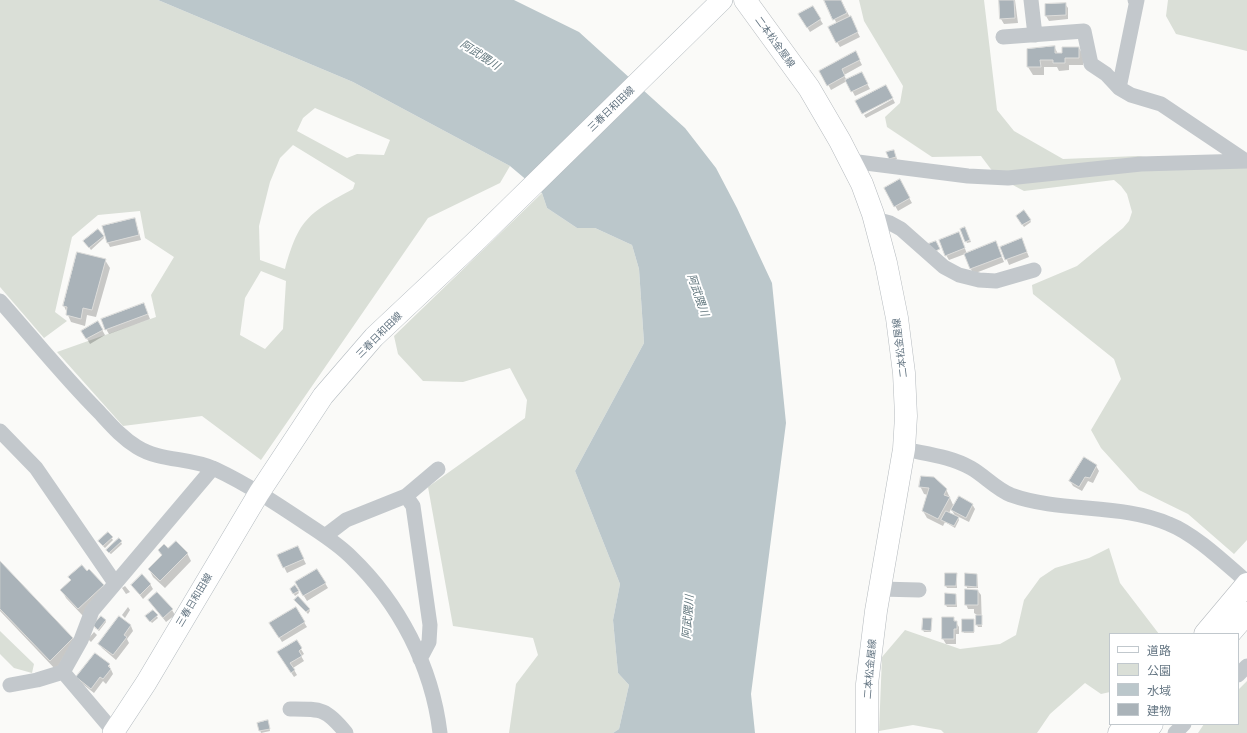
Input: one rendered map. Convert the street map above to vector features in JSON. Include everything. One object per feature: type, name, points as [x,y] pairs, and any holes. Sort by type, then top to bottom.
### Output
[{"type":"main road","name":"二本松金屋線","points":[[745,0],[809,88],[862,184],[874,219],[886,263],[896,310],[904,373],[906,416],[904,449],[880,589],[867,684],[867,733]]},
{"type":"main road","name":"三春日和田線","points":[[112,733],[146,683],[259,493],[323,396],[374,337],[463,254],[716,6]]},
{"type":"main road","points":[[1206,633],[1247,583]]},
{"type":"main road","points":[[1230,633],[1247,613]]},
{"type":"main road","points":[[1119,733],[1126,725]]},
{"type":"main road","points":[[1144,733],[1151,725]]},
{"type":"street","points":[[1031,0],[1035,35]]},
{"type":"street","points":[[1119,88],[1137,0],[1135,0]]},
{"type":"street","points":[[1003,37],[1084,31],[1091,64],[1106,74],[1119,88],[1131,95],[1161,104],[1247,161]]},
{"type":"street","points":[[850,161],[954,175],[1008,178],[1141,164],[1247,161]]},
{"type":"street","points":[[874,219],[890,223],[901,229],[944,267],[959,275],[979,280],[996,281],[1034,270]]},
{"type":"street","points":[[0,300],[88,401],[125,439],[152,455],[213,468],[259,493],[325,536],[351,556],[398,614],[420,659],[437,708],[440,733]]},
{"type":"street","points":[[2,436],[36,468],[115,583]]},
{"type":"street","points":[[904,449],[952,459],[971,468],[1011,495],[1066,507],[1149,517],[1170,524],[1185,533],[1228,566],[1247,583]]},
{"type":"street","points":[[10,685],[37,680],[63,672],[81,640],[92,611],[213,468]]},
{"type":"street","points":[[325,536],[346,520],[406,496],[438,469]]},
{"type":"street","points":[[406,496],[413,506],[430,625],[429,642],[420,659]]},
{"type":"street","points":[[880,589],[919,590]]},
{"type":"street","points":[[1239,674],[1247,666]]},
{"type":"street","points":[[63,672],[112,733]]},
{"type":"street","points":[[290,709],[317,709],[325,712],[333,717],[346,733]]},
{"type":"street","points":[[1175,733],[1183,725]]},
{"type":"green space","points":[[0,0],[158,0],[353,82],[510,166],[500,183],[428,218],[261,460],[202,416],[123,426],[57,352],[156,317],[151,295],[174,257],[145,238],[140,211],[98,215],[72,237],[55,312],[67,321],[44,338],[0,287]],"holes":[[[315,108],[390,140],[384,155],[357,154],[347,158],[297,131],[303,118]],[[293,145],[355,183],[353,189],[326,204],[308,219],[295,238],[285,269],[260,260],[259,226],[270,182],[280,158]],[[261,271],[286,281],[283,329],[265,349],[240,335],[245,298]]]},
{"type":"green space","points":[[859,0],[984,0],[997,110],[1014,131],[1063,159],[1138,156],[1240,168],[1247,155],[1247,540],[1234,554],[1188,514],[1139,490],[1101,448],[1091,430],[1121,379],[1114,359],[1033,294],[1032,285],[1077,266],[1123,228],[1129,221],[1132,212],[1127,194],[1114,180],[1024,191],[996,176],[981,156],[932,157],[887,127],[885,117],[900,103],[903,86],[864,21]]},
{"type":"green space","points":[[1168,0],[1247,0],[1247,51],[1176,34],[1166,16]]},
{"type":"green space","points":[[542,193],[547,208],[577,228],[595,228],[632,245],[639,269],[644,343],[575,471],[620,584],[613,620],[618,673],[629,685],[619,729],[613,733],[509,733],[516,684],[538,655],[533,638],[453,626],[428,487],[525,418],[527,400],[510,368],[463,382],[423,381],[398,354],[394,336]]},
{"type":"green space","points":[[1109,548],[1120,583],[1158,633],[1109,633],[1109,692],[1101,694],[1085,683],[1050,714],[1037,733],[944,733],[941,730],[913,725],[879,731],[882,657],[905,630],[960,649],[1000,644],[1016,635],[1024,600],[1040,578],[1055,568],[1089,558]]},
{"type":"green space","points":[[0,631],[34,664],[32,673],[14,668],[0,654]]},
{"type":"green space","points":[[1247,681],[1247,733],[1198,733],[1203,725],[1239,725],[1239,689]]},
{"type":"water","name":"阿武隈川","points":[[158,0],[514,0],[579,32],[685,128],[716,168],[737,208],[772,283],[786,423],[751,694],[755,733],[613,733],[619,729],[629,685],[618,673],[613,620],[620,584],[575,471],[644,343],[639,269],[632,245],[595,228],[577,228],[547,208],[542,193],[510,166],[353,82]]},
{"type":"building","points":[[824,0],[841,0],[847,13],[833,20]]},
{"type":"building","points":[[999,0],[1014,0],[1015,18],[1000,19]]},
{"type":"building","points":[[1066,3],[1066,15],[1045,16],[1045,4]]},
{"type":"building","points":[[813,6],[821,19],[807,28],[798,14]]},
{"type":"building","points":[[851,16],[858,32],[836,43],[828,27]]},
{"type":"building","points":[[1055,46],[1055,53],[1062,53],[1062,47],[1079,47],[1079,58],[1065,58],[1065,63],[1053,63],[1053,60],[1040,60],[1041,67],[1027,67],[1027,49]]},
{"type":"building","points":[[856,51],[860,60],[842,69],[845,76],[827,86],[819,71]]},
{"type":"building","points":[[862,72],[868,84],[851,92],[845,80]]},
{"type":"building","points":[[886,85],[893,98],[862,114],[855,101]]},
{"type":"building","points":[[894,150],[896,157],[889,159],[886,152]]},
{"type":"building","points":[[900,179],[910,198],[894,207],[884,188]]},
{"type":"building","points":[[1024,210],[1031,220],[1022,225],[1016,216]]},
{"type":"building","points":[[135,218],[139,235],[107,243],[102,226]]},
{"type":"building","points":[[965,227],[970,240],[965,242],[960,229]]},
{"type":"building","points":[[98,229],[104,236],[89,248],[83,241]]},
{"type":"building","points":[[959,232],[965,248],[945,256],[939,240]]},
{"type":"building","points":[[1022,238],[1027,252],[1005,260],[1000,247]]},
{"type":"building","points":[[936,241],[940,249],[931,253],[928,244]]},
{"type":"building","points":[[996,241],[1002,257],[970,269],[964,254]]},
{"type":"building","points":[[77,252],[106,259],[92,310],[83,308],[81,319],[66,315],[67,307],[63,306]]},
{"type":"building","points":[[144,303],[148,314],[105,330],[101,319]]},
{"type":"building","points":[[98,321],[103,330],[86,339],[81,331]]},
{"type":"building","points":[[1084,457],[1097,465],[1090,478],[1085,477],[1079,487],[1069,481]]},
{"type":"building","points":[[921,476],[934,477],[947,489],[944,495],[950,497],[938,519],[922,511],[929,488],[919,487]]},
{"type":"building","points":[[959,496],[973,504],[966,518],[951,510]]},
{"type":"building","points":[[946,511],[959,517],[954,526],[941,520]]},
{"type":"building","points":[[108,532],[113,537],[103,546],[98,541]]},
{"type":"building","points":[[119,538],[122,541],[109,553],[106,550]]},
{"type":"building","points":[[176,541],[188,553],[160,581],[148,569],[162,555],[158,550],[164,544],[168,548]]},
{"type":"building","points":[[298,546],[304,559],[283,568],[277,555]]},
{"type":"building","points":[[0,561],[73,638],[50,661],[0,609]]},
{"type":"building","points":[[82,565],[87,571],[89,569],[104,585],[78,609],[60,590],[71,580],[68,577]]},
{"type":"building","points":[[317,569],[326,583],[303,596],[295,582]]},
{"type":"building","points":[[945,573],[957,573],[956,586],[945,586]]},
{"type":"building","points":[[965,573],[977,574],[977,587],[965,586]]},
{"type":"building","points":[[142,574],[151,584],[140,595],[131,585]]},
{"type":"building","points":[[295,585],[299,591],[293,594],[290,589]]},
{"type":"building","points":[[965,589],[978,590],[978,605],[965,605]]},
{"type":"building","points":[[157,592],[173,609],[163,618],[148,600]]},
{"type":"building","points":[[945,593],[956,594],[956,605],[945,605]]},
{"type":"building","points":[[298,596],[310,609],[306,612],[294,600]]},
{"type":"building","points":[[296,607],[305,622],[279,638],[269,623]]},
{"type":"building","points":[[153,610],[158,615],[150,622],[145,616]]},
{"type":"building","points":[[976,615],[982,615],[982,625],[976,625]]},
{"type":"building","points":[[101,616],[106,620],[98,630],[93,625]]},
{"type":"building","points":[[119,616],[131,625],[124,635],[127,637],[113,655],[98,644]]},
{"type":"building","points":[[942,617],[954,617],[954,621],[957,621],[957,629],[954,629],[954,639],[942,639]]},
{"type":"building","points":[[923,618],[932,618],[931,631],[922,630]]},
{"type":"building","points":[[962,619],[974,619],[974,632],[962,632]]},
{"type":"building","points":[[297,640],[302,648],[299,651],[302,656],[290,663],[295,670],[291,673],[277,652]]},
{"type":"building","points":[[95,653],[110,664],[108,666],[111,669],[103,679],[100,677],[91,689],[76,677]]},
{"type":"building","points":[[268,720],[270,729],[259,731],[257,723]]}]
